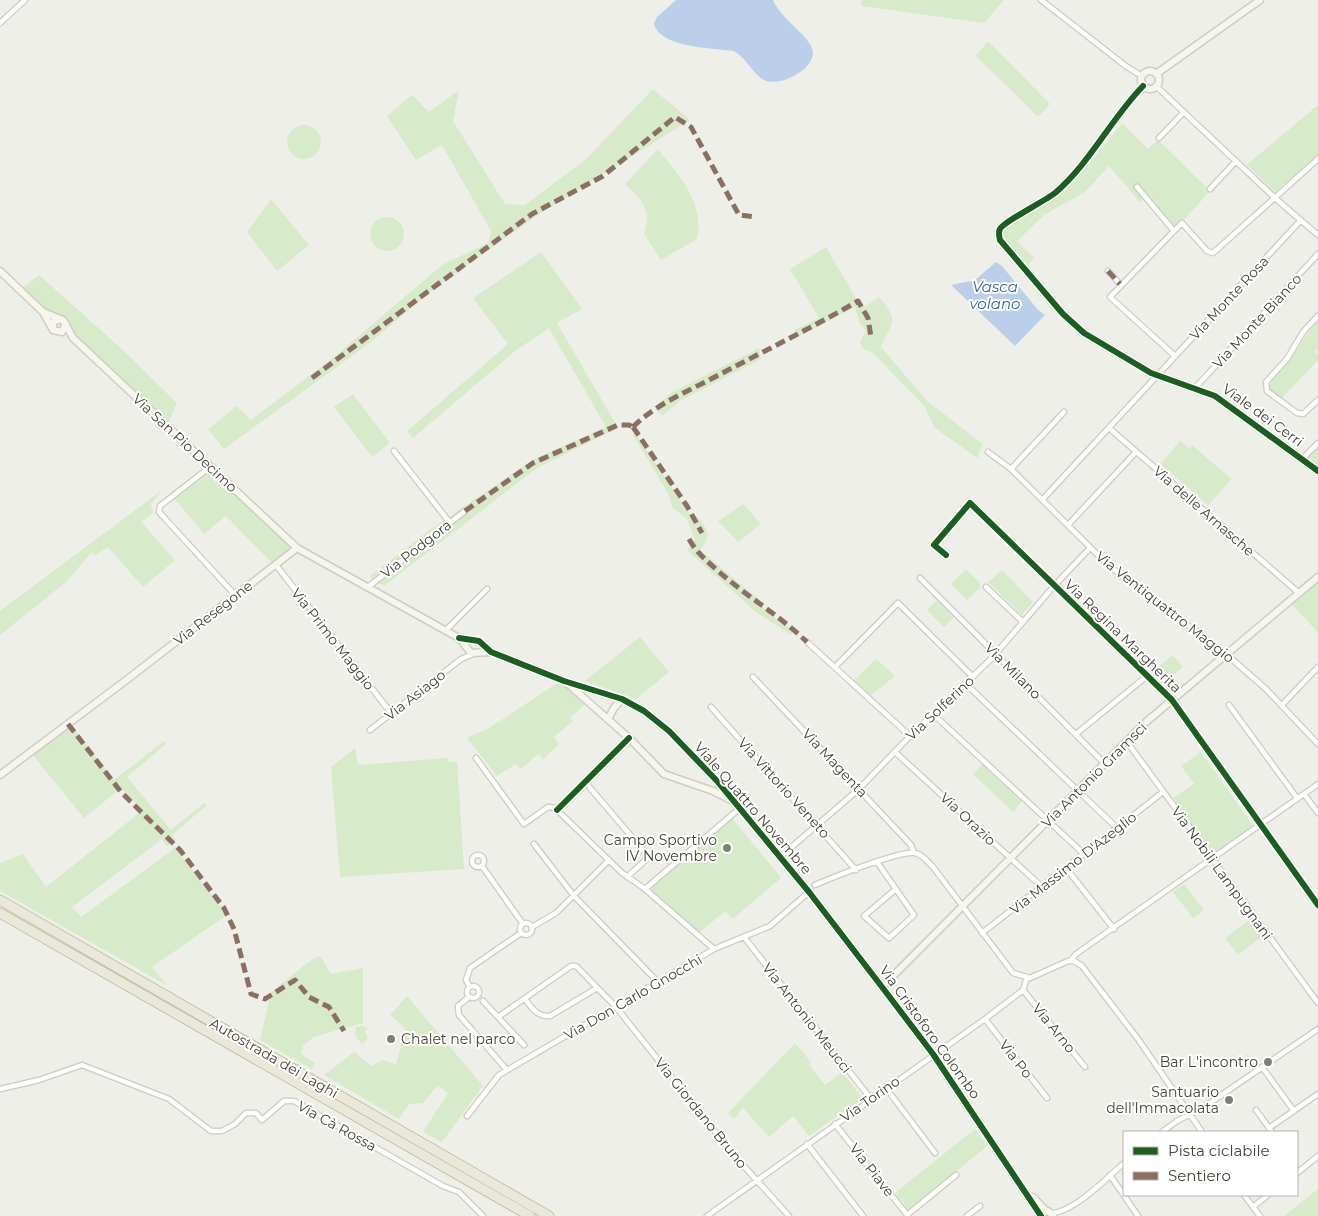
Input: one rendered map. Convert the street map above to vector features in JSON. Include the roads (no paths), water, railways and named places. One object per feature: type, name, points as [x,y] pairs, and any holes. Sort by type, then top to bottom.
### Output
[{"type":"highway","name":"Autostrada dei Laghi","points":[[0,900],[548,1216]]},
{"type":"highway","name":"Autostrada dei Laghi","points":[[0,913],[530,1216]]},
{"type":"street","points":[[0,23],[25,0]]},
{"type":"street","points":[[1041,0],[1126,67],[1142,76]]},
{"type":"street","points":[[1156,74],[1260,0]]},
{"type":"street","points":[[1142,76],[1149,72],[1156,74]]},
{"type":"street","points":[[1156,74],[1158,79],[1156,86]]},
{"type":"street","points":[[1142,76],[1143,86],[1148,89],[1156,86]]},
{"type":"street","name":"Viale dei Cerri","points":[[1143,86],[1063,186],[1038,206],[1001,227],[999,234],[1002,244],[1076,327],[1092,339],[1157,376],[1215,396],[1318,472]]},
{"type":"street","points":[[1156,86],[1275,198],[1318,234]]},
{"type":"street","points":[[1160,138],[1184,112]]},
{"type":"street","points":[[1210,189],[1236,161]]},
{"type":"street","points":[[1175,356],[1111,300],[1110,294],[1182,223],[1207,251],[1213,253],[1317,162]]},
{"type":"street","points":[[1137,187],[1174,231]]},
{"type":"street","name":"Via Monte Rosa","points":[[1043,499],[1301,220]]},
{"type":"street","name":"Via Monte Bianco","points":[[1195,388],[1318,254]]},
{"type":"street","points":[[1108,271],[1120,284]]},
{"type":"street","points":[[0,272],[43,312],[55,331]]},
{"type":"street","points":[[43,312],[63,321]]},
{"type":"street","points":[[1318,316],[1303,332],[1291,354],[1266,382],[1265,386],[1267,391],[1297,413],[1303,414],[1318,400]]},
{"type":"street","points":[[55,331],[54,320],[63,321]]},
{"type":"street","points":[[55,331],[64,331],[63,321]]},
{"type":"street","name":"Via San Pio Decimo","points":[[63,321],[73,338],[297,548]]},
{"type":"street","name":"Via San Pio Decimo","points":[[55,331],[73,338]]},
{"type":"street","points":[[1011,469],[1064,412]]},
{"type":"street","name":"Via delle Arnasche","points":[[1108,428],[1299,593]]},
{"type":"street","points":[[1302,459],[1318,443]]},
{"type":"street","points":[[394,451],[450,523]]},
{"type":"street","name":"Via Ventiquattro Maggio","points":[[988,452],[1011,469],[1043,499],[1108,565],[1226,654],[1282,705],[1317,741]]},
{"type":"street","points":[[1068,525],[1136,452]]},
{"type":"street","points":[[210,467],[160,506],[159,512],[235,596]]},
{"type":"street","name":"Via Regina Margherita","points":[[946,555],[934,545],[970,503],[1172,700],[1318,905]]},
{"type":"street","name":"Via Podgora","points":[[368,587],[465,511]]},
{"type":"street","points":[[297,548],[459,638],[472,649],[491,652]]},
{"type":"street","name":"Via Resegone","points":[[0,775],[297,548]]},
{"type":"street","name":"Via Solferino","points":[[780,857],[859,788],[910,736],[966,684],[996,654],[1054,586],[1090,548]]},
{"type":"street","name":"Via Primo Maggio","points":[[276,565],[391,713]]},
{"type":"street","name":"Via Antonio Gramsci","points":[[882,987],[1146,722],[1318,577]]},
{"type":"street","name":"Via Milano","points":[[920,578],[1105,764]]},
{"type":"street","points":[[986,587],[1023,622]]},
{"type":"street","points":[[445,630],[487,589]]},
{"type":"street","points":[[835,667],[898,603],[973,677]]},
{"type":"street","points":[[476,640],[482,644],[482,650],[472,649],[476,640]]},
{"type":"street","points":[[807,642],[910,736]]},
{"type":"street","name":"Viale Quattro Novembre","points":[[482,644],[491,652],[564,681],[622,699],[644,711],[669,731],[718,782],[809,892]]},
{"type":"street","name":"Via Asiago","points":[[370,730],[472,649]]},
{"type":"street","points":[[1282,705],[1318,667]]},
{"type":"street","points":[[1076,734],[1147,676]]},
{"type":"street","name":"Via Magenta","points":[[752,677],[859,788],[911,845],[914,853],[933,867],[1010,970],[1027,978]]},
{"type":"street","name":"Viale Quattro Novembre","points":[[564,681],[629,738],[664,774],[713,791],[738,805]]},
{"type":"street","points":[[966,684],[1117,828]]},
{"type":"street","points":[[608,719],[622,699]]},
{"type":"street","points":[[1229,705],[1297,798]]},
{"type":"street","name":"Via Vittorio Veneto","points":[[711,707],[856,870]]},
{"type":"street","points":[[933,714],[1084,854]]},
{"type":"street","points":[[557,810],[629,738]]},
{"type":"street","name":"Via Nobili Lampugnani","points":[[1127,742],[1318,1003]]},
{"type":"street","name":"Via Orazio","points":[[894,752],[1042,887]]},
{"type":"street","points":[[476,758],[524,824],[548,807],[557,810],[627,877],[645,889],[714,949]]},
{"type":"street","points":[[585,782],[649,857],[627,877]]},
{"type":"street","points":[[713,791],[718,782]]},
{"type":"street","points":[[1027,978],[1037,976],[1071,960],[1076,954],[1318,784]]},
{"type":"street","name":"Via Massimo D'Azeglio","points":[[982,933],[1163,792]]},
{"type":"street","points":[[1304,794],[1318,813]]},
{"type":"street","points":[[645,889],[738,805]]},
{"type":"street","points":[[534,844],[574,896],[658,982]]},
{"type":"street","points":[[816,885],[877,862],[914,853]]},
{"type":"street","points":[[521,933],[528,935],[532,927],[556,913],[609,860]]},
{"type":"street","points":[[877,862],[896,889],[914,915],[889,938],[864,916],[896,889]]},
{"type":"street","points":[[482,866],[523,924]]},
{"type":"street","points":[[1066,868],[1114,929]]},
{"type":"street","name":"Via Don Carlo Gnocchi","points":[[467,1116],[484,1091],[499,1075],[714,949],[770,926],[809,892]]},
{"type":"street","name":"Via Cristoforo Colombo","points":[[809,892],[933,1054],[1025,1190],[1046,1214]]},
{"type":"street","points":[[523,924],[527,923],[532,927]]},
{"type":"street","points":[[521,933],[519,929],[523,924]]},
{"type":"street","points":[[470,987],[466,980],[470,968],[521,933]]},
{"type":"street","name":"Via Antonio Meucci","points":[[744,937],[871,1099]]},
{"type":"street","points":[[1071,960],[1082,966],[1138,1039],[1201,1131]]},
{"type":"street","name":"Via Giordano Bruno","points":[[525,999],[571,966],[576,966],[616,1007],[733,1154],[789,1216]]},
{"type":"street","name":"Via Torino","points":[[707,1216],[933,1054],[985,1019],[1022,990],[1027,978]]},
{"type":"street","points":[[469,997],[467,991],[470,987]]},
{"type":"street","points":[[469,997],[474,999],[479,992],[476,987],[470,987]]},
{"type":"street","points":[[498,1018],[525,999],[537,1013],[550,1016],[597,988]]},
{"type":"street","name":"Via Arno","points":[[1022,990],[1085,1067]]},
{"type":"street","points":[[469,997],[458,1006],[459,1015],[508,1070]]},
{"type":"street","points":[[483,1001],[524,1045]]},
{"type":"street","name":"Via Po","points":[[985,1019],[1047,1098]]},
{"type":"street","points":[[1163,1131],[1318,1029]]},
{"type":"street","name":"Via Cà Rossa","points":[[0,1090],[39,1080],[82,1065],[169,1099],[211,1131],[222,1131],[228,1128],[246,1112],[256,1113],[262,1120],[284,1101],[294,1101],[443,1186],[459,1192],[483,1216]]},
{"type":"street","points":[[1262,1067],[1294,1111]]},
{"type":"street","points":[[886,1088],[935,1153]]},
{"type":"street","points":[[1256,1110],[1270,1130],[1318,1094]]},
{"type":"street","name":"Via Piave","points":[[835,1124],[908,1216]]},
{"type":"street","points":[[807,1144],[863,1216]]},
{"type":"street","points":[[1298,1170],[1318,1156]]},
{"type":"street","points":[[1046,1214],[1068,1208],[1123,1164]]},
{"type":"street","points":[[908,1216],[956,1175]]},
{"type":"street","points":[[1110,1175],[1123,1194]]},
{"type":"street","points":[[1124,1196],[1138,1216]]},
{"type":"street","points":[[1245,1196],[1260,1216]]},
{"type":"street","points":[[1253,1206],[1267,1196]]},
{"type":"street","points":[[967,1216],[980,1206]]},
{"type":"water","points":[[676,0],[773,0],[782,14],[809,42],[813,55],[810,62],[796,75],[787,79],[769,82],[758,76],[742,57],[734,51],[688,45],[665,37],[658,31],[654,23],[657,17]]},
{"type":"water","name":"Vasca volano","points":[[996,262],[1002,266],[1038,310],[1045,315],[1015,346],[951,285],[975,280]]},
{"type":"place","name":"Campo Sportivo IV Novembre","points":[[727,848]]},
{"type":"place","name":"Chalet nel parco","points":[[391,1039]]},
{"type":"place","name":"Bar L'incontro","points":[[1268,1062]]},
{"type":"place","name":"Santuario dell'Immacolata","points":[[1229,1100]]}]
